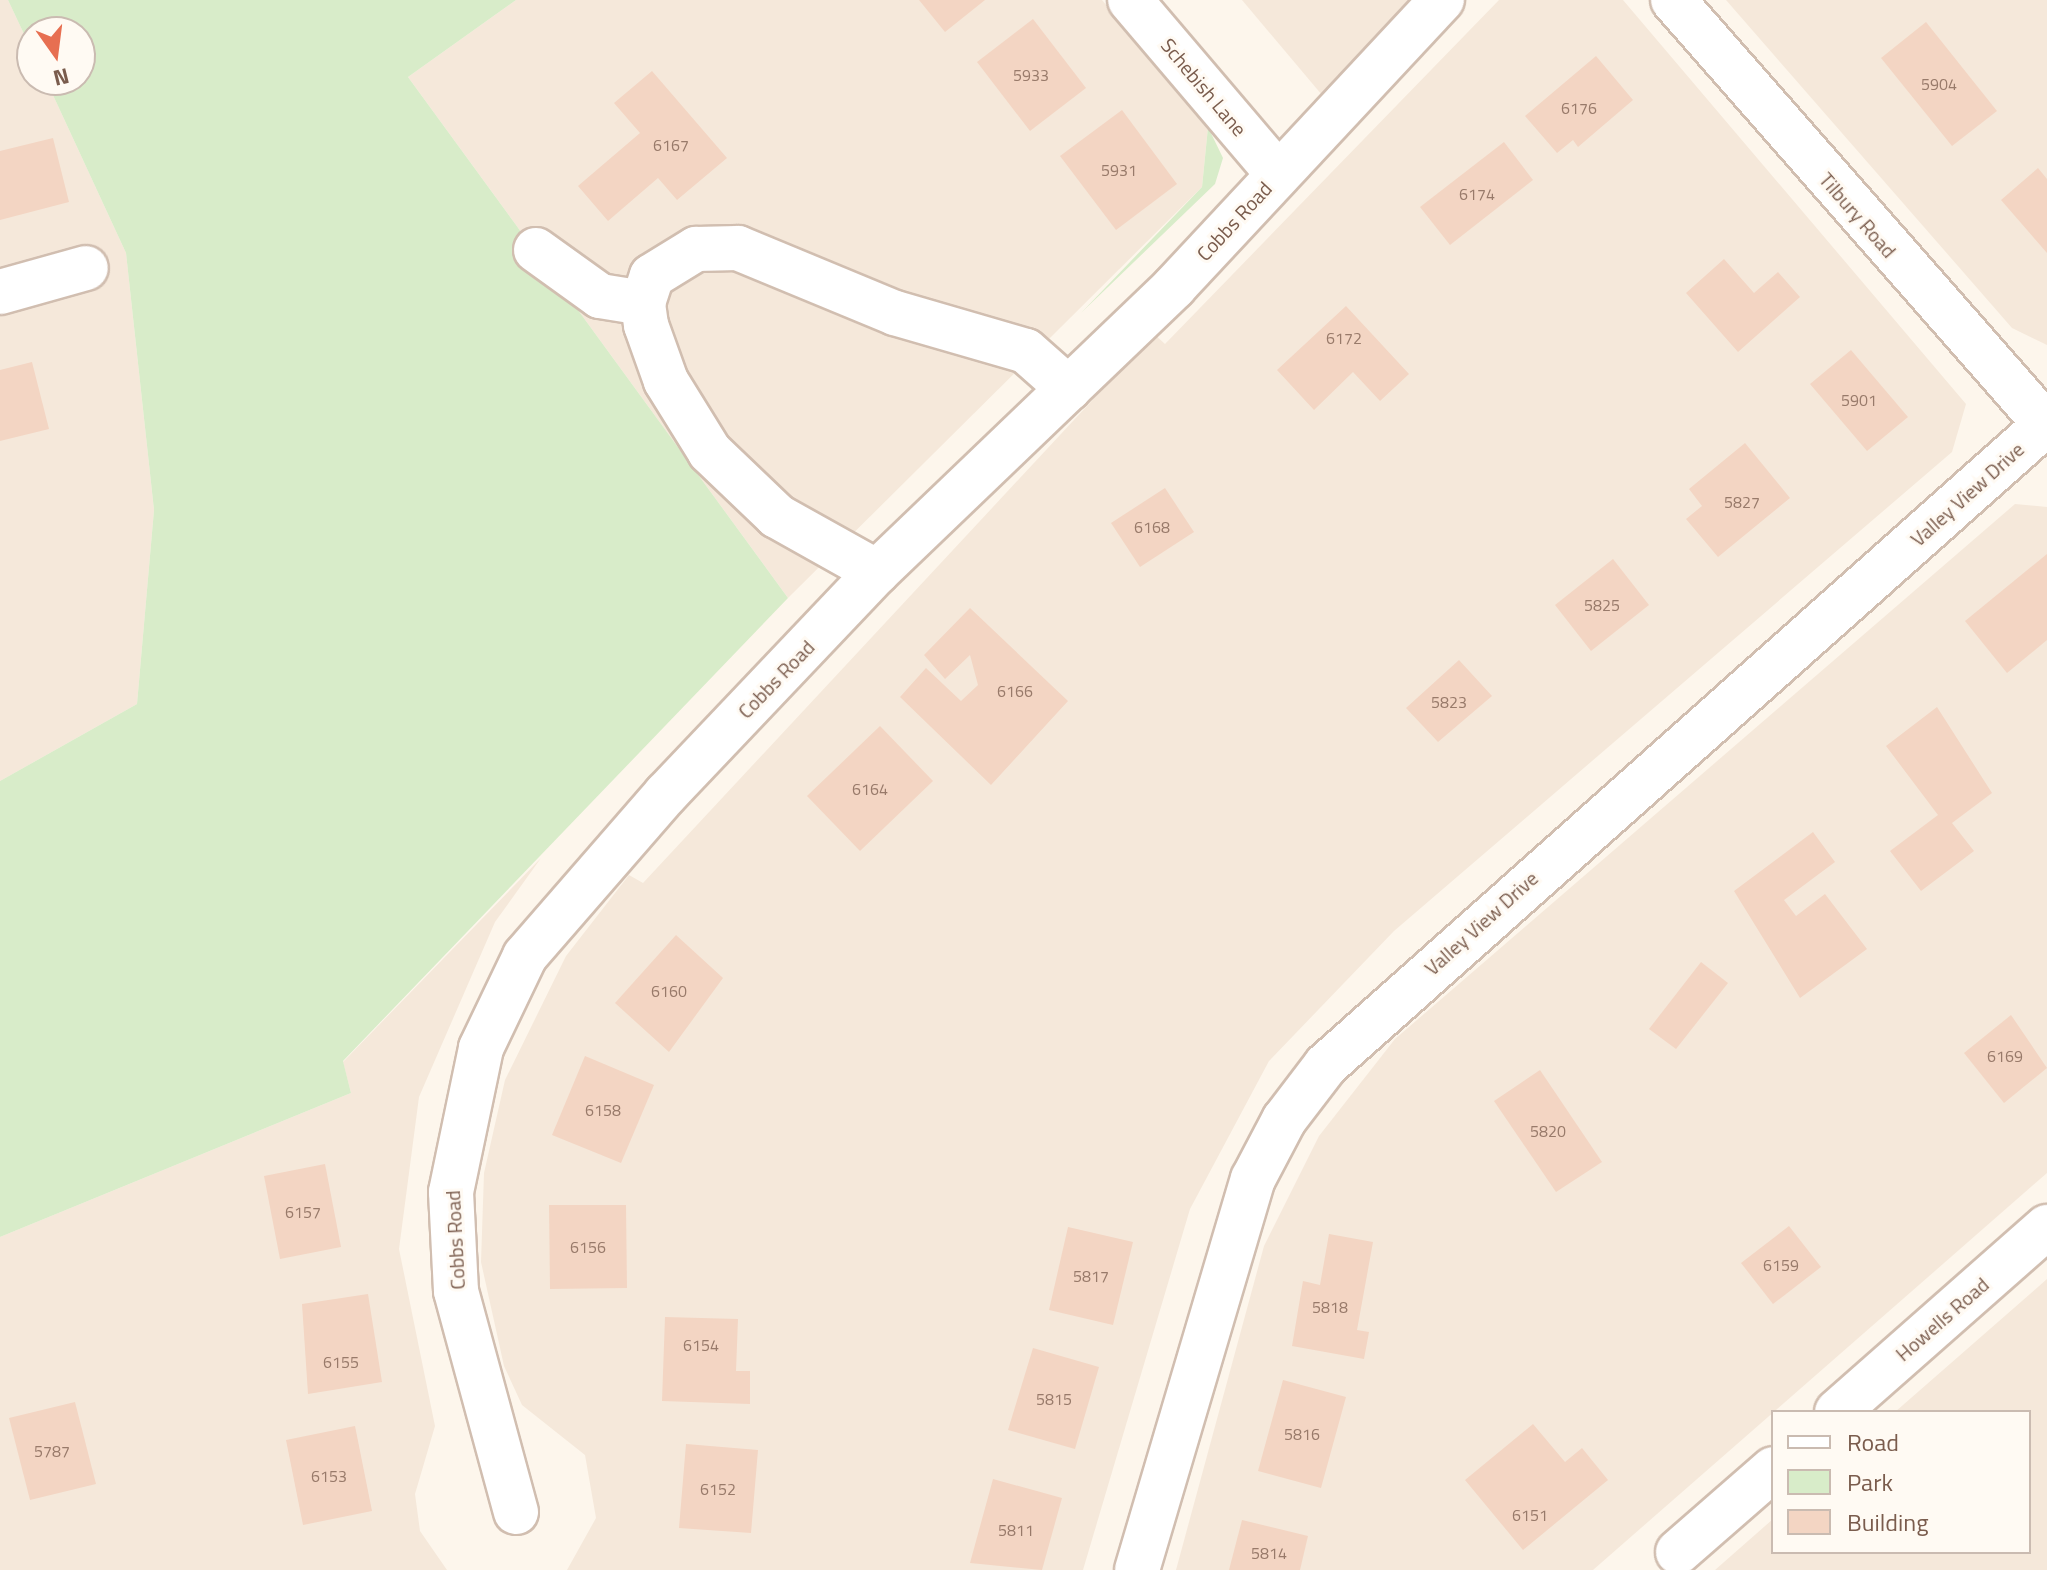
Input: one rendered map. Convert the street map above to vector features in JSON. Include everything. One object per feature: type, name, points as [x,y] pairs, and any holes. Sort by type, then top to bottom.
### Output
[{"type":"street","name":"Schebish Lane","points":[[1130,0],[1278,174]]},
{"type":"street","name":"Cobbs Road","points":[[516,1512],[475,1372],[451,1244],[457,1141],[481,1048],[551,919],[877,572],[1069,389],[1442,0]]},
{"type":"street","name":"Tilbury Road","points":[[1673,0],[2047,424]]},
{"type":"street","points":[[877,572],[777,516],[710,452],[666,381],[643,303],[652,276],[669,262],[696,249],[738,248],[919,322],[1026,351],[1069,389]]},
{"type":"street","points":[[536,250],[600,296],[643,303]]},
{"type":"street","points":[[0,292],[86,268]]},
{"type":"street","name":"Valley View Drive","points":[[1137,1570],[1253,1179],[1284,1120],[1326,1065],[2047,424]]},
{"type":"street","name":"Howells Road","points":[[1839,1410],[2047,1227]]},
{"type":"street","points":[[1678,1552],[1771,1471]]},
{"type":"shaded area","points":[[0,0],[8,0],[16,17],[16,96],[53,96],[126,253],[154,510],[137,704],[0,781]]},
{"type":"shaded area","points":[[516,0],[1102,0],[1208,127],[1202,187],[788,598],[408,77]]},
{"type":"shaded area","points":[[1242,0],[1411,0],[1322,95]]},
{"type":"shaded area","points":[[1499,0],[1623,0],[1966,404],[1952,452],[1394,931],[1269,1061],[1190,1209],[1083,1570],[567,1570],[596,1518],[585,1455],[522,1405],[504,1366],[481,1262],[484,1173],[505,1080],[566,956],[629,875],[643,883],[1154,334],[1165,344]]},
{"type":"shaded area","points":[[1726,0],[2047,0],[2047,345],[2012,328]]},
{"type":"shaded area","points":[[2015,504],[2047,507],[2047,1173],[1776,1410],[1771,1410],[1771,1414],[1593,1570],[1176,1570],[1264,1246],[1319,1136],[1395,1039]]},
{"type":"shaded area","points":[[541,858],[495,922],[419,1097],[399,1249],[435,1426],[415,1494],[420,1531],[447,1570],[0,1570],[0,1237],[351,1093],[343,1062]]},
{"type":"shaded area","points":[[2047,1279],[2047,1570],[1715,1570],[1771,1521],[1771,1554],[2031,1554],[2031,1410],[1897,1410]]},
{"type":"green space","points":[[8,0],[516,0],[408,77],[788,598],[343,1061],[351,1093],[0,1237],[0,781],[137,704],[154,510],[126,253],[53,96],[96,96],[96,16],[16,17]]},
{"type":"green space","points":[[1208,127],[1223,158],[1215,184],[1081,313],[1202,187]]},
{"type":"building","points":[[919,0],[985,0],[945,32]]},
{"type":"building","points":[[1033,19],[1086,88],[1030,131],[977,62]]},
{"type":"building","points":[[1926,22],[1997,111],[1952,146],[1881,58]]},
{"type":"building","points":[[1596,56],[1633,100],[1578,147],[1573,140],[1557,153],[1525,116]]},
{"type":"building","points":[[652,71],[727,158],[677,200],[658,178],[608,221],[578,186],[640,133],[614,103]]},
{"type":"building","points":[[1122,110],[1177,184],[1116,230],[1060,156]]},
{"type":"building","points":[[53,138],[69,202],[0,220],[0,151]]},
{"type":"building","points":[[1504,142],[1533,180],[1450,245],[1420,207]]},
{"type":"building","points":[[2038,168],[2047,179],[2047,253],[2001,200]]},
{"type":"building","points":[[1724,259],[1754,293],[1778,272],[1800,297],[1738,352],[1686,293]]},
{"type":"building","points":[[1346,306],[1409,374],[1380,401],[1353,372],[1314,410],[1277,370]]},
{"type":"building","points":[[1851,350],[1908,417],[1867,451],[1810,384]]},
{"type":"building","points":[[32,362],[49,429],[0,441],[0,370]]},
{"type":"building","points":[[1745,443],[1790,498],[1718,557],[1686,519],[1702,506],[1689,489]]},
{"type":"building","points":[[1165,488],[1194,532],[1140,567],[1111,523]]},
{"type":"building","points":[[2047,554],[2047,640],[2007,673],[1965,621]]},
{"type":"building","points":[[1613,559],[1649,605],[1591,651],[1555,605]]},
{"type":"building","points":[[970,608],[1068,701],[991,785],[900,697],[926,668],[961,701],[978,685],[970,655],[945,679],[924,655]]},
{"type":"building","points":[[1459,660],[1492,696],[1438,742],[1406,708]]},
{"type":"building","points":[[1937,707],[1992,793],[1952,823],[1974,851],[1921,891],[1890,851],[1938,815],[1886,746]]},
{"type":"building","points":[[880,726],[933,781],[860,851],[807,796]]},
{"type":"building","points":[[1813,832],[1835,862],[1784,900],[1796,916],[1825,894],[1867,949],[1800,998],[1734,891]]},
{"type":"building","points":[[676,935],[723,978],[669,1052],[615,1003]]},
{"type":"building","points":[[1701,962],[1728,983],[1676,1049],[1649,1029]]},
{"type":"building","points":[[2011,1015],[2047,1068],[2004,1103],[1964,1053]]},
{"type":"building","points":[[585,1056],[654,1085],[621,1163],[552,1135]]},
{"type":"building","points":[[1540,1070],[1602,1162],[1556,1192],[1494,1101]]},
{"type":"building","points":[[325,1164],[341,1247],[280,1259],[264,1176]]},
{"type":"building","points":[[549,1205],[626,1205],[627,1288],[550,1289]]},
{"type":"building","points":[[1789,1226],[1821,1267],[1773,1304],[1741,1263]]},
{"type":"building","points":[[1068,1227],[1133,1242],[1113,1325],[1049,1310]]},
{"type":"building","points":[[1329,1234],[1373,1242],[1357,1330],[1369,1332],[1364,1359],[1292,1346],[1303,1281],[1320,1285]]},
{"type":"building","points":[[368,1294],[382,1382],[308,1394],[302,1304]]},
{"type":"building","points":[[665,1317],[738,1319],[736,1371],[750,1371],[750,1404],[662,1401]]},
{"type":"building","points":[[1033,1348],[1099,1367],[1075,1449],[1008,1430]]},
{"type":"building","points":[[1283,1380],[1346,1397],[1321,1488],[1258,1471]]},
{"type":"building","points":[[75,1402],[96,1484],[30,1500],[9,1418]]},
{"type":"building","points":[[1533,1424],[1565,1462],[1582,1448],[1608,1480],[1523,1550],[1465,1480]]},
{"type":"building","points":[[355,1426],[372,1511],[303,1525],[286,1440]]},
{"type":"building","points":[[686,1444],[758,1450],[751,1533],[679,1528]]},
{"type":"building","points":[[993,1479],[1062,1498],[1042,1570],[970,1563]]},
{"type":"building","points":[[1242,1520],[1308,1536],[1300,1570],[1229,1570]]}]
